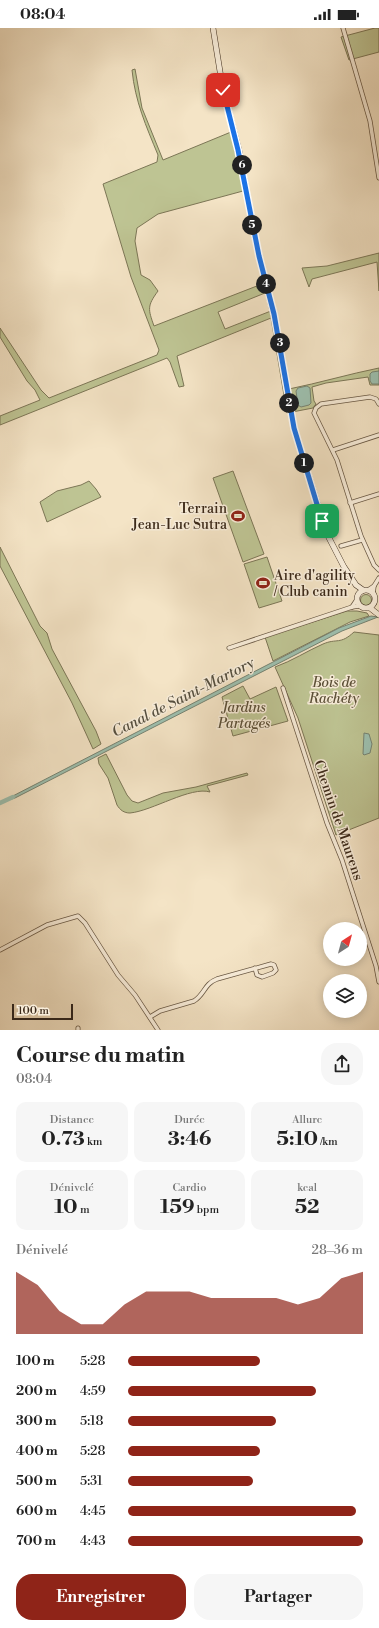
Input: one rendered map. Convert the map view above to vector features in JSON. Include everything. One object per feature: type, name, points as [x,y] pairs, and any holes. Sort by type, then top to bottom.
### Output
[{"type":"main road","points":[[213,28],[223,90],[238,150],[256,244],[278,334],[294,428],[327,534],[335,552],[356,585],[375,597],[371,606],[364,609],[358,604],[365,592]]},
{"type":"main road","points":[[371,606],[378,614]]},
{"type":"street","points":[[342,28],[370,121],[379,178]]},
{"type":"street","points":[[379,404],[376,399],[370,398],[321,404],[316,408],[314,413],[315,418],[333,450],[362,540],[374,565],[379,570]]},
{"type":"street","points":[[333,450],[379,435]]},
{"type":"street","points":[[350,503],[379,494]]},
{"type":"street","points":[[341,546],[362,540]]},
{"type":"street","points":[[365,592],[374,586],[379,578]]},
{"type":"street","points":[[229,648],[358,604]]},
{"type":"street","name":"Chemin de Maurens","points":[[282,688],[327,823],[342,860],[376,966],[379,982]]},
{"type":"street","points":[[0,950],[47,925],[78,916],[85,923],[118,975],[135,995],[158,1030]]},
{"type":"street","points":[[150,1017],[160,1011],[194,1001],[199,998],[210,982],[255,968],[270,964],[274,966],[276,970],[273,973],[262,977],[257,975],[255,968]]},
{"type":"green space","points":[[379,28],[379,52],[349,60],[341,37]]},
{"type":"green space","points":[[135,69],[142,108],[163,160],[231,132],[243,191],[158,214],[137,228],[135,241],[141,275],[150,280],[158,291],[150,304],[150,311],[154,326],[262,284],[265,293],[218,312],[225,329],[276,309],[289,389],[379,368],[379,385],[370,385],[368,377],[326,383],[312,387],[314,401],[316,404],[313,408],[287,413],[271,318],[177,356],[184,386],[179,387],[170,362],[167,358],[0,425],[0,416],[40,400],[0,337],[0,328],[41,390],[49,398],[157,355],[159,350],[131,277],[103,184],[157,162],[158,155],[138,103],[132,70]]},
{"type":"green space","points":[[379,253],[379,291],[377,262],[312,279],[309,287],[302,268],[327,266]]},
{"type":"green space","name":"Terrain Jean-Luc Sutra","points":[[233,471],[264,554],[243,562],[213,478]]},
{"type":"green space","points":[[89,481],[101,497],[47,522],[40,502],[57,491],[81,485]]},
{"type":"green space","points":[[0,547],[40,626],[47,633],[52,649],[96,731],[101,744],[93,749],[72,703],[0,566]]},
{"type":"green space","name":"Aire d'agility / Club canin","points":[[267,557],[282,601],[259,608],[244,564]]},
{"type":"green space","points":[[364,595],[368,595],[370,596],[370,604],[364,605],[361,602],[361,598]]},
{"type":"green space","points":[[347,611],[367,613],[369,616],[350,622],[273,661],[265,637]]},
{"type":"green space","name":"Bois de Rachéty","points":[[354,632],[379,635],[379,818],[336,835],[298,718],[275,667],[323,644],[345,639]]},
{"type":"green space","name":"Jardins Partagés","points":[[243,686],[250,699],[276,687],[288,721],[233,736],[222,697]]},
{"type":"green space","points":[[106,754],[127,795],[132,801],[138,803],[163,793],[196,787],[247,773],[248,775],[207,786],[210,792],[193,792],[149,808],[128,813],[122,811],[117,805],[108,778],[99,764],[98,758]]},
{"type":"shaded area","points":[[379,371],[379,384],[372,384],[370,381],[370,374],[372,372]]},
{"type":"shaded area","points":[[307,386],[310,388],[311,403],[301,407],[298,405],[296,391],[298,388]]},
{"type":"shaded area","points":[[371,616],[378,617],[342,631],[15,798],[7,799],[339,628]]},
{"type":"shaded area","points":[[364,733],[369,734],[372,744],[370,753],[364,755],[363,754]]},
{"type":"waterway","name":"Canal de Saint-Martory","points":[[0,803],[13,797]]},
{"type":"place","name":"Terrain Jean-Luc Sutra","points":[[238,516]]},
{"type":"place","name":"Aire d'agility / Club canin","points":[[263,583]]},
{"type":"route","points":[[223,90],[235,134],[259,256],[274,314],[282,354],[291,417],[322,521]]}]
